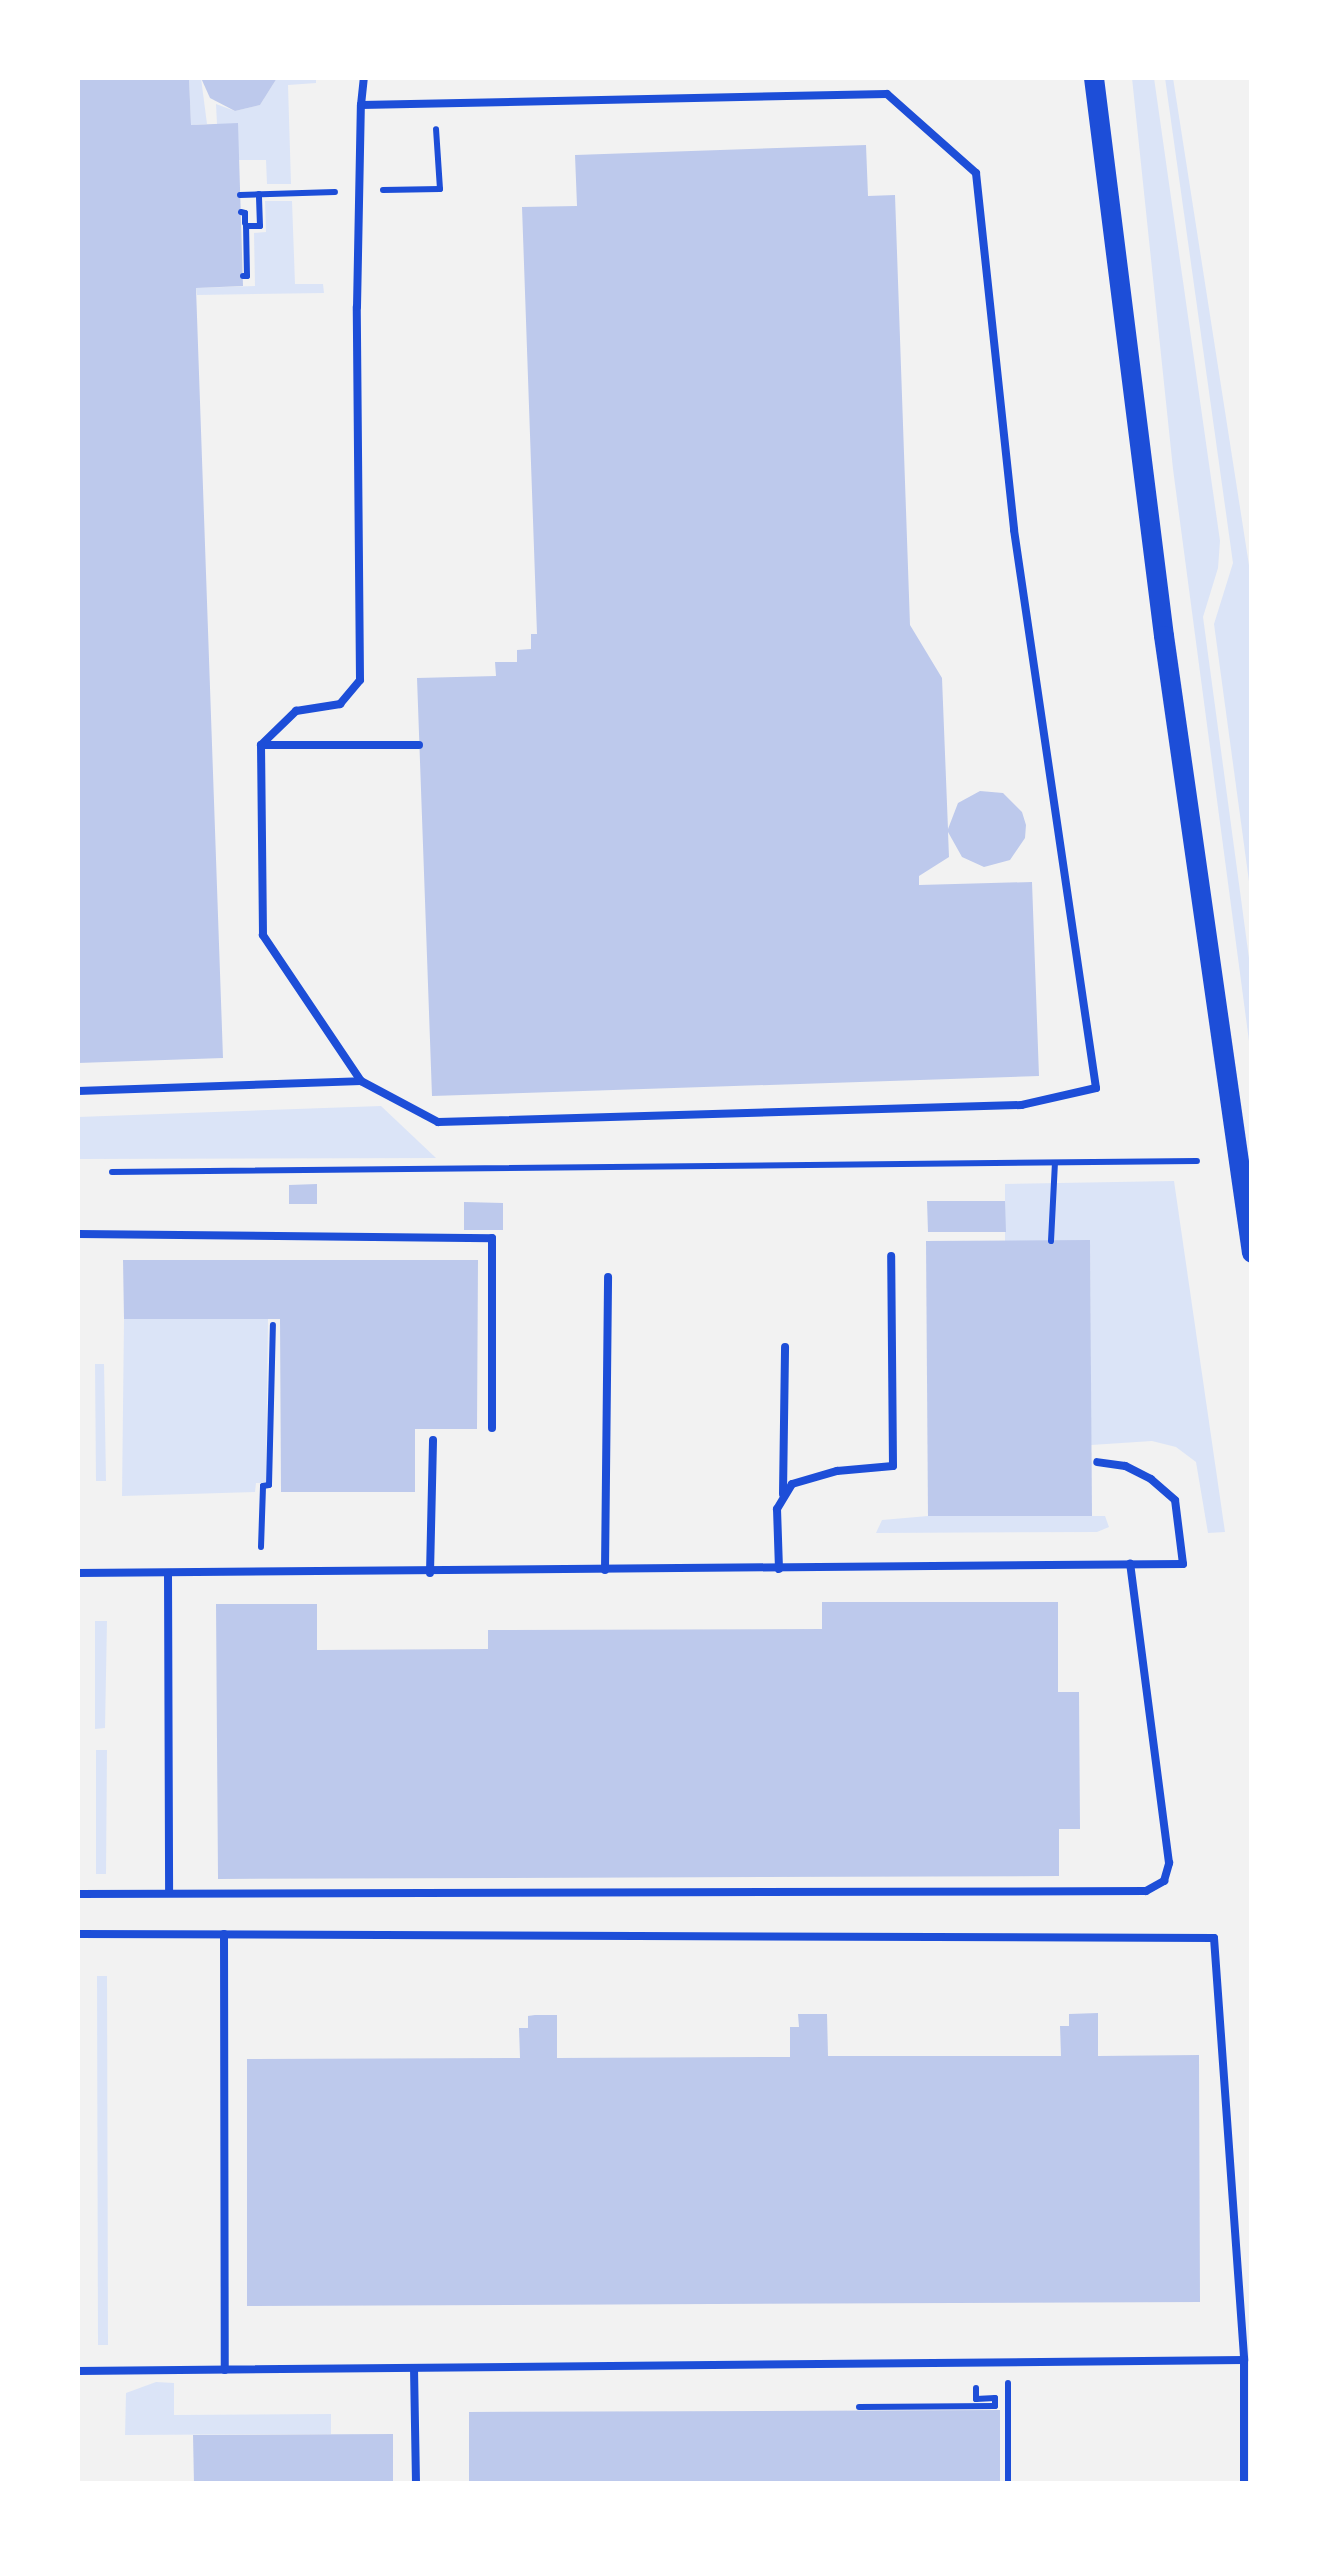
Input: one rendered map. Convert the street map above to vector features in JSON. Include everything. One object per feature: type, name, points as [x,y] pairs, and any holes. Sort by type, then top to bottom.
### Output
[{"type":"main road","points":[[1094,78],[1148,519],[1252,1253]]},
{"type":"lane","points":[[361,105],[888,94],[976,173],[1014,530],[1096,1088],[1022,1105],[438,1122],[361,1081],[264,935],[261,746],[296,711],[340,704],[360,680],[361,105],[364,78]]},
{"type":"lane","points":[[261,746],[420,746]]},
{"type":"lane","points":[[78,1092],[361,1081]]},
{"type":"lane","points":[[78,1234],[492,1238],[492,1428]]},
{"type":"lane","points":[[783,1494],[792,1484],[808,1477],[893,1466],[891,1256]]},
{"type":"lane","points":[[605,1570],[608,1277]]},
{"type":"lane","points":[[779,1568],[776,1532],[783,1494],[785,1347]]},
{"type":"lane","points":[[430,1574],[433,1440]]},
{"type":"lane","points":[[78,1573],[430,1574],[1182,1564],[1175,1500],[1152,1480],[1125,1466],[1097,1462]]},
{"type":"lane","points":[[78,1894],[1146,1890],[1164,1881],[1169,1863],[1130,1564]]},
{"type":"lane","points":[[168,1573],[169,1893]]},
{"type":"lane","points":[[78,1934],[1214,1938],[1244,2360],[1244,2484]]},
{"type":"lane","points":[[224,1934],[225,2370]]},
{"type":"lane","points":[[78,2371],[1244,2360]]},
{"type":"lane","points":[[414,2368],[416,2484]]},
{"type":"path","points":[[244,224],[260,226],[259,194]]},
{"type":"path","points":[[241,212],[245,212],[247,276],[243,276]]},
{"type":"path","points":[[112,1172],[1197,1162]]},
{"type":"path","points":[[1051,1241],[1055,1163]]},
{"type":"path","points":[[260,1573],[263,1486],[269,1485],[274,1325]]},
{"type":"path","points":[[1008,2362],[1008,2484]]},
{"type":"path","points":[[859,2407],[995,2406],[995,2398],[976,2398]]},
{"type":"shaded area","points":[[189,78],[201,78],[207,124],[191,125]]},
{"type":"shaded area","points":[[277,78],[316,78],[316,83],[288,85],[291,184],[267,184],[266,160],[238,160],[217,124],[216,104],[235,111],[260,105]]},
{"type":"shaded area","points":[[1132,78],[1154,78],[1220,541],[1218,568],[1203,617],[1251,973],[1251,1056],[1173,469]]},
{"type":"shaded area","points":[[1165,78],[1173,78],[1251,578],[1251,896],[1214,624],[1233,563]]},
{"type":"shaded area","points":[[265,201],[292,201],[295,284],[323,284],[324,293],[197,295],[196,288],[255,286],[254,233],[266,232]]},
{"type":"shaded area","points":[[381,1106],[436,1158],[78,1159],[78,1117]]},
{"type":"shaded area","points":[[1174,1181],[1225,1532],[1208,1533],[1196,1462],[1176,1447],[1152,1441],[1091,1445],[1090,1241],[1005,1241],[1005,1184]]},
{"type":"shaded area","points":[[268,1318],[266,1483],[256,1483],[255,1492],[122,1496],[124,1319]]},
{"type":"shaded area","points":[[95,1364],[104,1364],[106,1481],[96,1481]]},
{"type":"shaded area","points":[[928,1516],[1105,1516],[1109,1527],[1097,1532],[876,1533],[882,1520]]},
{"type":"shaded area","points":[[95,1621],[107,1621],[105,1728],[95,1729]]},
{"type":"shaded area","points":[[96,1750],[107,1750],[106,1874],[96,1874]]},
{"type":"shaded area","points":[[97,1976],[107,1976],[108,2345],[98,2345]]},
{"type":"shaded area","points":[[156,2382],[174,2383],[174,2415],[331,2414],[331,2434],[125,2435],[126,2393]]},
{"type":"building","points":[[78,78],[189,78],[191,125],[238,123],[243,286],[196,288],[223,1058],[78,1063]]},
{"type":"building","points":[[201,78],[277,78],[260,105],[235,111],[210,98]]},
{"type":"building","points":[[866,145],[868,196],[895,195],[910,625],[942,678],[948,829],[958,803],[980,791],[1003,793],[1022,812],[1026,825],[1025,838],[1010,860],[984,867],[962,857],[948,832],[949,857],[919,876],[919,885],[1032,882],[1039,1076],[432,1096],[417,678],[496,676],[495,662],[517,662],[517,650],[531,649],[531,634],[537,634],[522,207],[577,206],[575,155]]},
{"type":"building","points":[[317,1184],[317,1204],[289,1204],[289,1185]]},
{"type":"building","points":[[927,1201],[1005,1201],[1006,1232],[928,1232]]},
{"type":"building","points":[[464,1202],[503,1203],[503,1230],[464,1230]]},
{"type":"building","points":[[1090,1240],[1092,1516],[928,1516],[926,1241]]},
{"type":"building","points":[[123,1260],[478,1260],[477,1429],[415,1429],[415,1492],[281,1492],[280,1319],[124,1319]]},
{"type":"building","points":[[822,1602],[1058,1602],[1058,1692],[1079,1692],[1080,1829],[1059,1829],[1059,1876],[218,1879],[216,1604],[317,1604],[317,1650],[488,1649],[488,1630],[822,1629]]},
{"type":"building","points":[[1098,2013],[1098,2056],[1199,2055],[1200,2302],[247,2306],[247,2059],[520,2058],[519,2028],[528,2028],[528,2016],[535,2015],[557,2015],[557,2058],[790,2057],[790,2027],[799,2027],[798,2014],[827,2014],[828,2056],[1061,2056],[1060,2026],[1069,2026],[1069,2014]]},
{"type":"building","points":[[1000,2410],[1000,2484],[469,2484],[469,2412]]},
{"type":"building","points":[[393,2434],[393,2484],[194,2484],[193,2435]]}]
